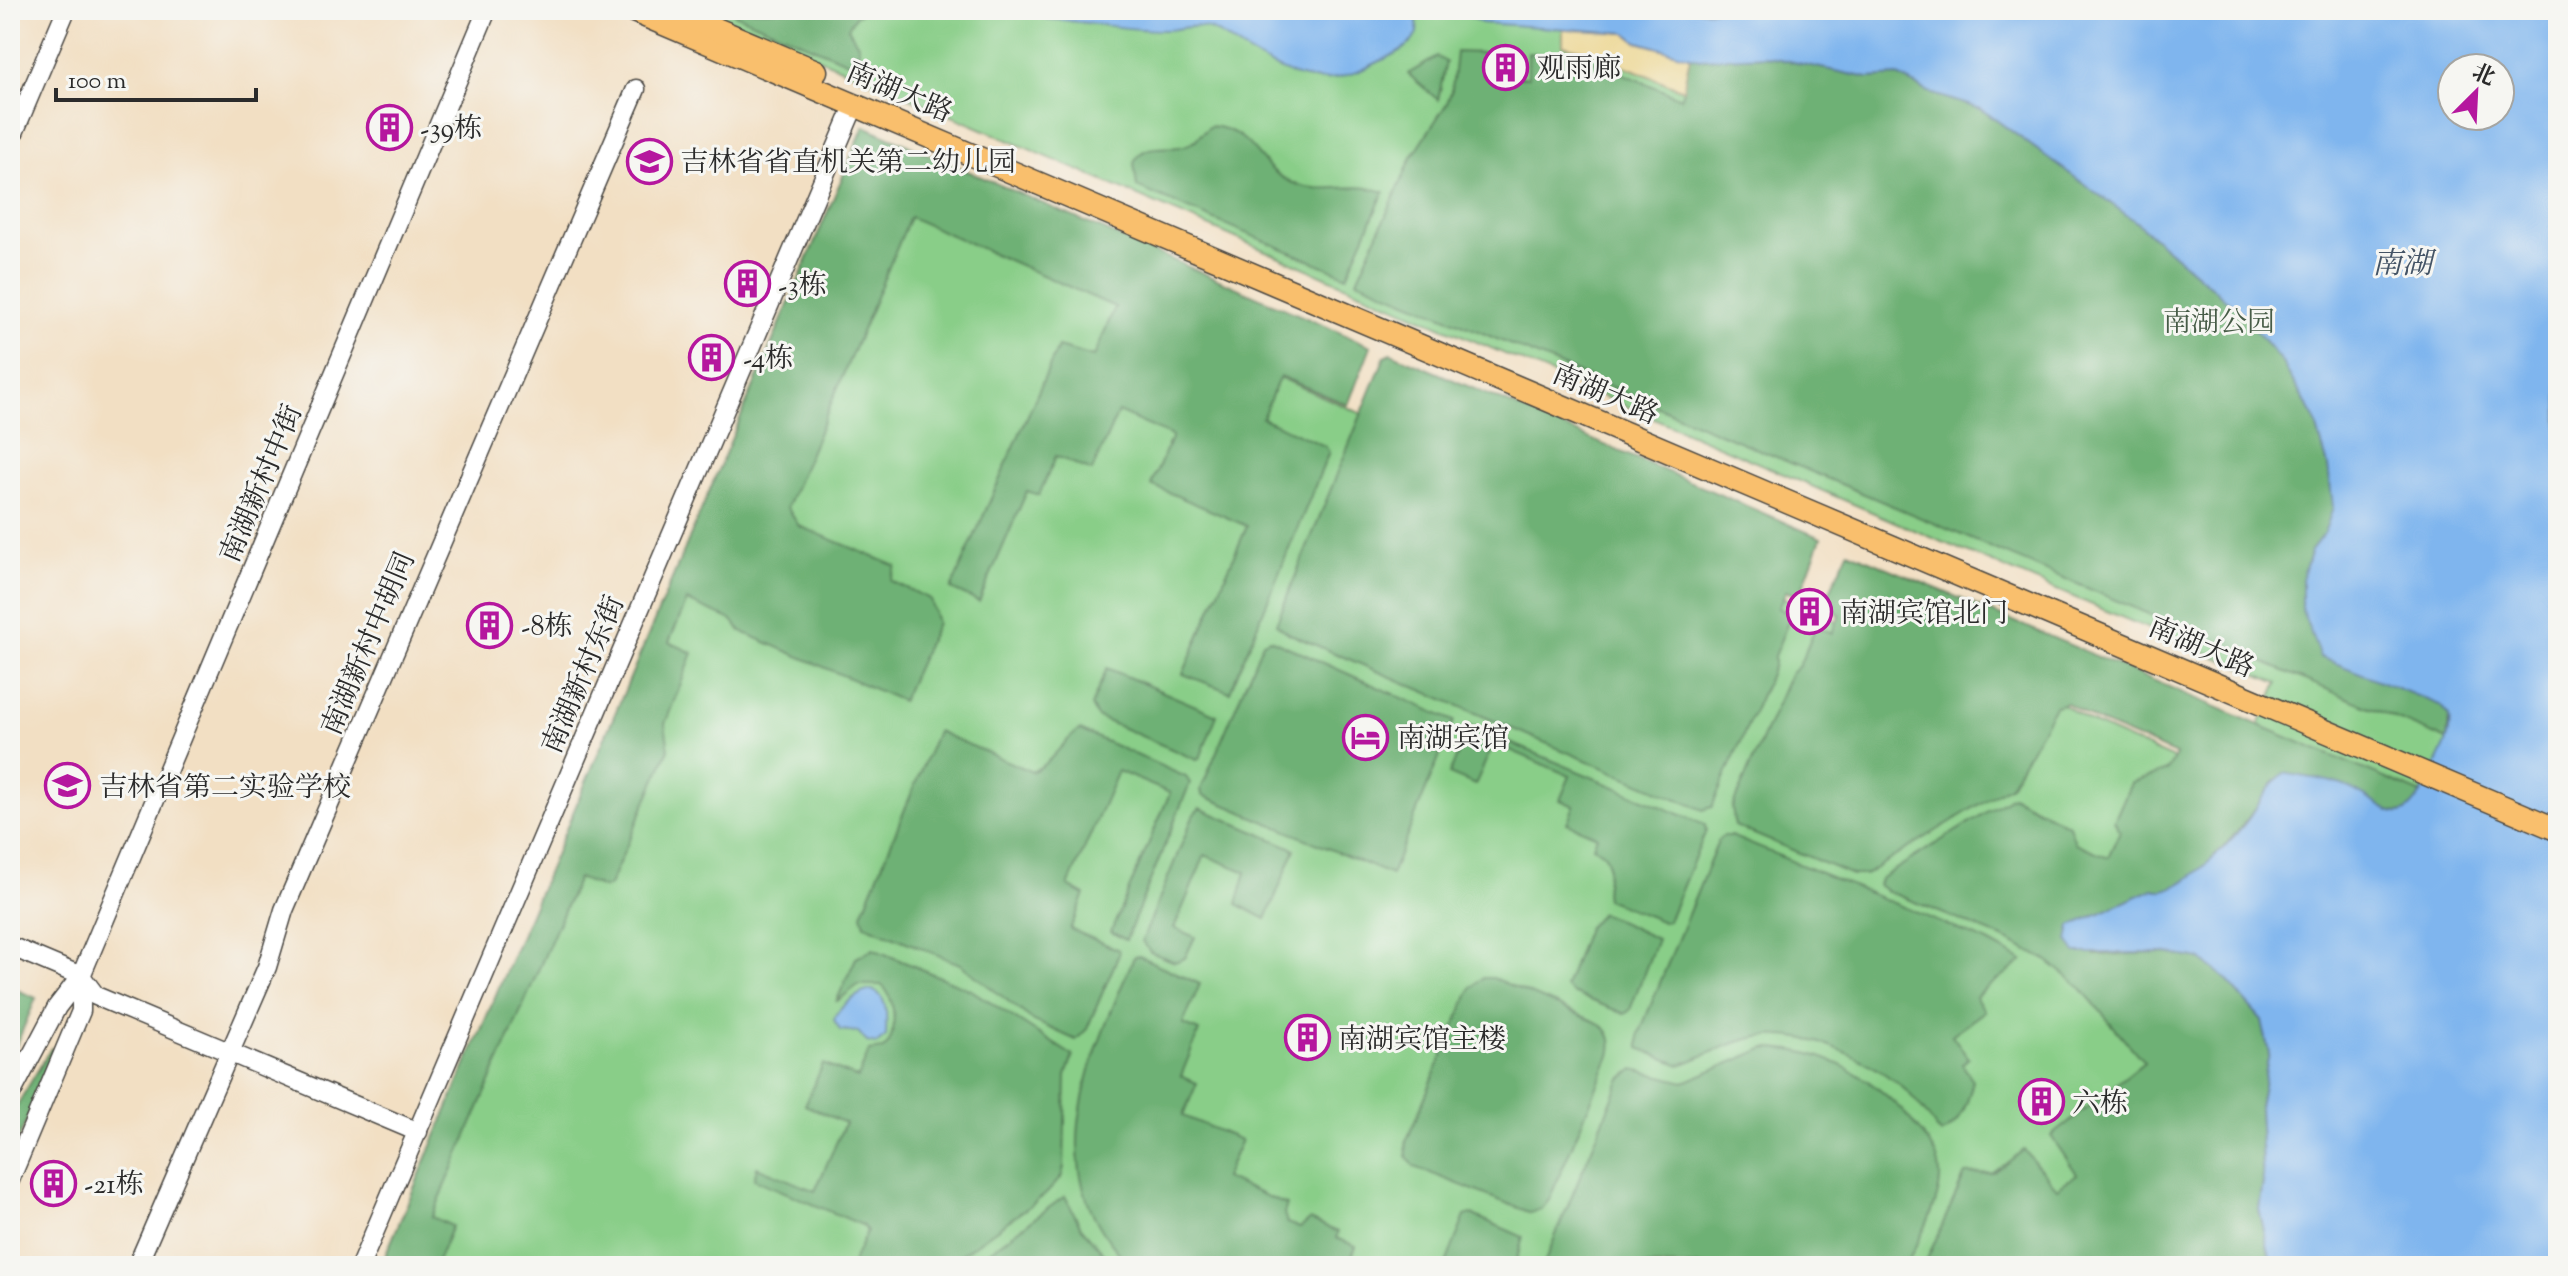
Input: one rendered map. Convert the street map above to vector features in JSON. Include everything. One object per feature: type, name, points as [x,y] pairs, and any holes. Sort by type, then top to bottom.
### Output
[{"type":"main road","name":"南湖大路","points":[[631,10],[2416,762],[2558,814]]},
{"type":"main road","name":"南湖大路","points":[[671,10],[2416,762],[2558,830]]},
{"type":"street","points":[[10,142],[66,10]]},
{"type":"street","name":"南湖新村中街","points":[[10,1096],[57,1007],[81,976],[487,10]]},
{"type":"street","name":"南湖新村中胡同","points":[[137,1266],[267,967],[284,910],[636,89]]},
{"type":"street","name":"南湖新村东街","points":[[360,1266],[855,104]]},
{"type":"street","points":[[10,946],[81,976],[96,996],[418,1132]]},
{"type":"street","name":"南湖新村中街","points":[[10,1180],[81,1011],[81,976]]},
{"type":"green space","name":"南湖公园","points":[[706,10],[2558,10],[2558,1266],[381,1266],[839,185],[1836,621],[1906,629],[2028,683],[2096,725],[2232,785],[2278,683],[1895,522]]},
{"type":"green space","points":[[725,10],[868,10],[856,15],[848,28],[859,46],[858,66]]},
{"type":"green space","name":"南湖公园","points":[[1456,52],[1485,53],[1485,76],[1528,77],[1528,53],[1584,57],[1681,98],[1690,56],[1699,59],[1765,56],[1868,78],[1898,76],[1933,94],[1981,109],[2135,221],[2241,312],[2281,361],[2314,417],[2328,466],[2334,508],[2324,533],[2311,550],[2407,692],[2440,705],[2449,716],[2447,740],[1357,280],[1412,157],[1447,103],[1452,89]]},
{"type":"green space","points":[[1437,57],[1446,62],[1438,100],[1408,74]]},
{"type":"green space","points":[[864,126],[1371,346],[1348,405],[1280,376],[1262,418],[1325,446],[1329,452],[1230,692],[1183,674],[1247,526],[1151,485],[1172,436],[1118,412],[1092,471],[1056,456],[1039,495],[1027,491],[979,602],[951,589],[1058,347],[1094,357],[1115,307],[910,217],[787,507],[799,526],[896,566],[891,581],[930,599],[937,623],[902,701],[740,631],[732,620],[687,601],[669,642],[693,653],[665,724],[669,749],[609,886],[603,888],[578,878],[432,1217],[452,1226],[435,1266],[381,1266]]},
{"type":"green space","points":[[1210,126],[1237,135],[1270,168],[1293,183],[1304,187],[1362,187],[1384,192],[1347,276],[1137,187],[1134,163],[1139,155],[1151,149],[1184,146]]},
{"type":"green space","points":[[1391,353],[1821,538],[1799,597],[1786,591],[1778,608],[1791,615],[1774,656],[1774,665],[1712,807],[1703,810],[1290,634],[1276,624],[1385,356]]},
{"type":"green space","points":[[1848,551],[2422,794],[2414,807],[2404,812],[2394,812],[2331,782],[2275,780],[2238,830],[2203,868],[2168,889],[2153,889],[2084,920],[2095,955],[2165,953],[2201,959],[2225,978],[2262,1020],[2269,1053],[2259,1107],[2263,1183],[2259,1209],[2272,1266],[1924,1266],[1965,1174],[1993,1173],[2024,1150],[2057,1188],[2077,1174],[2051,1136],[2144,1062],[2079,986],[2048,961],[2001,937],[1885,890],[1878,885],[1880,879],[2012,796],[2069,825],[2075,843],[2108,857],[2120,831],[2114,821],[2131,783],[2167,771],[2176,755],[2099,722],[2066,703],[2055,706],[2010,785],[1865,875],[1852,875],[1735,826],[1732,808],[1791,672],[1799,666],[1816,626],[1832,633],[1840,614],[1823,606]]},
{"type":"green space","points":[[1270,639],[1454,721],[1391,875],[1202,795],[1201,789],[1263,642]]},
{"type":"green space","points":[[1107,668],[1217,715],[1200,758],[1197,760],[1097,717],[1091,706]]},
{"type":"green space","points":[[1471,726],[1705,825],[1706,831],[1668,921],[1663,922],[1606,899],[1608,863],[1606,857],[1593,847],[1597,836],[1567,823],[1574,806],[1560,800],[1570,776],[1494,743],[1475,785],[1449,774]]},
{"type":"green space","points":[[1080,730],[1186,777],[1190,783],[1126,940],[1111,932],[1170,793],[1118,771],[1068,886],[1085,895],[1070,929],[1119,950],[1087,1029],[1076,1040],[1034,1021],[960,964],[865,925],[862,914],[937,731],[1032,772]]},
{"type":"green space","points":[[1200,808],[1295,849],[1266,919],[1237,904],[1246,872],[1205,855],[1174,928],[1195,937],[1185,958],[1175,962],[1150,952],[1142,941],[1194,814]]},
{"type":"green space","points":[[1731,836],[1988,942],[2023,961],[1975,997],[1985,1011],[1952,1035],[1969,1058],[1962,1064],[1973,1080],[1963,1111],[1948,1130],[1941,1134],[1913,1097],[1886,1075],[1850,1054],[1810,1040],[1769,1036],[1749,1039],[1680,1065],[1639,1048],[1639,1034],[1719,839]]},
{"type":"green space","points":[[1601,913],[1657,939],[1630,1010],[1625,1014],[1572,993],[1565,987],[1587,928]]},
{"type":"green space","points":[[873,949],[971,990],[1073,1056],[1066,1076],[1064,1167],[1061,1178],[1045,1195],[945,1266],[851,1266],[867,1231],[862,1225],[754,1179],[757,1167],[815,1191],[845,1123],[805,1105],[823,1064],[858,1078],[869,1051],[883,1049],[891,1036],[893,1007],[881,985],[858,985],[836,1002],[856,958]]},
{"type":"green space","points":[[1139,956],[1200,984],[1183,1024],[1199,1031],[1181,1076],[1197,1083],[1183,1116],[1241,1140],[1224,1178],[1287,1205],[1284,1213],[1287,1223],[1300,1228],[1310,1220],[1338,1232],[1336,1238],[1356,1246],[1348,1266],[1131,1266],[1102,1230],[1085,1192],[1078,1154],[1080,1115],[1088,1075],[1101,1036],[1134,957]]},
{"type":"green space","points":[[1483,978],[1493,978],[1596,1022],[1605,1028],[1611,1040],[1610,1056],[1549,1200],[1542,1209],[1531,1213],[1415,1167],[1407,1157],[1406,1142],[1471,988]]},
{"type":"green space","points":[[10,987],[36,998],[10,1060]]},
{"type":"green space","points":[[51,1048],[56,1051],[10,1159],[10,1117]]},
{"type":"green space","points":[[1766,1048],[1811,1054],[1852,1071],[1904,1112],[1931,1147],[1939,1165],[1938,1191],[1932,1213],[1906,1266],[1543,1266],[1620,1080],[1634,1069],[1684,1082]]},
{"type":"green space","points":[[1065,1196],[1081,1227],[1115,1266],[969,1266]]},
{"type":"green space","points":[[1471,1214],[1523,1237],[1515,1266],[1445,1266],[1465,1216]]},
{"type":"sand","points":[[1563,28],[1626,33],[1638,42],[1690,56],[1683,90],[1591,52],[1563,45]]},
{"type":"water","points":[[1032,10],[1414,10],[1418,24],[1413,40],[1396,53],[1354,73],[1320,80],[1287,73],[1203,27],[1152,30],[1046,19]]},
{"type":"water","name":"南湖","points":[[1457,10],[2558,10],[2558,1266],[2272,1266],[2259,1209],[2263,1183],[2259,1107],[2269,1053],[2262,1020],[2225,978],[2201,959],[2165,953],[2076,953],[2068,940],[2071,926],[2153,889],[2175,886],[2201,869],[2235,836],[2284,773],[2339,784],[2391,812],[2401,813],[2410,808],[2420,795],[2447,739],[2449,716],[2440,705],[2320,657],[2302,610],[2302,579],[2311,550],[2324,533],[2333,508],[2328,466],[2314,417],[2281,361],[2241,312],[2135,221],[1981,109],[1933,94],[1898,76],[1868,78],[1765,56],[1699,59],[1638,42],[1626,33],[1482,23]]},
{"type":"water","points":[[872,990],[882,998],[886,1016],[886,1036],[876,1044],[867,1042],[858,1032],[840,1030],[834,1020],[850,1001]]},
{"type":"place","name":"观雨廊","points":[[1506,67]]},
{"type":"place","name":"-39栋","points":[[389,127]]},
{"type":"place","name":"吉林省省直机关第二幼儿园","points":[[649,161]]},
{"type":"place","name":"-3栋","points":[[747,284]]},
{"type":"place","name":"-4栋","points":[[712,357]]},
{"type":"place","name":"南湖宾馆北门","points":[[1809,612]]},
{"type":"place","name":"-8栋","points":[[490,625]]},
{"type":"place","name":"南湖宾馆","points":[[1366,737]]},
{"type":"place","name":"吉林省第二实验学校","points":[[68,786]]},
{"type":"place","name":"南湖宾馆主楼","points":[[1307,1038]]},
{"type":"place","name":"六栋","points":[[2041,1102]]},
{"type":"place","name":"-21栋","points":[[53,1183]]}]
